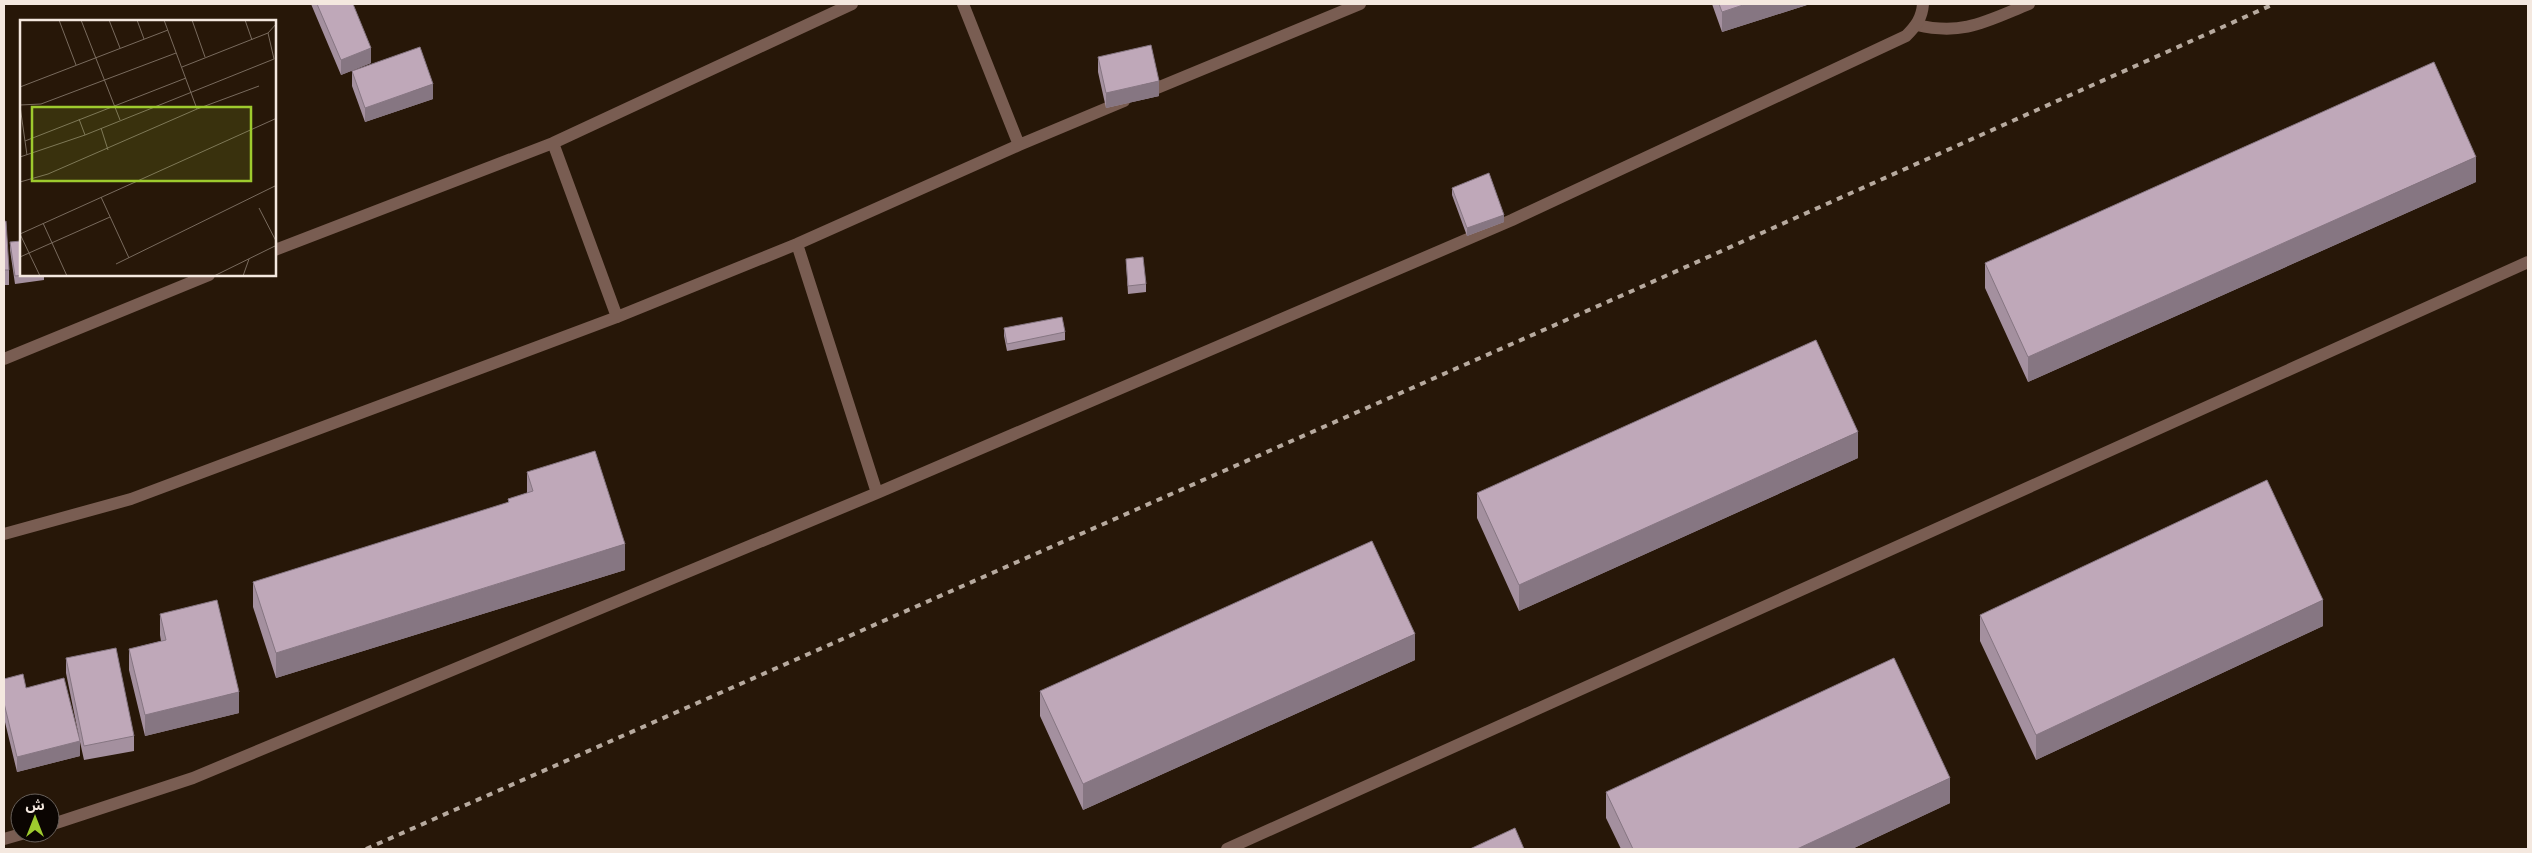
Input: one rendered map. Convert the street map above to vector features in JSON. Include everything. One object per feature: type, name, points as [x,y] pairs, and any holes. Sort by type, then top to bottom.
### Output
[{"type":"street","points":[[276,250],[553,143],[852,4]]},
{"type":"street","points":[[963,4],[1019,145]]},
{"type":"street","points":[[4,534],[131,499],[617,317],[797,244],[1019,145],[1360,4]]},
{"type":"street","points":[[60,822],[193,778],[877,494],[1512,220],[1906,36],[1917,25],[1922,13],[1923,4]]},
{"type":"street","points":[[1917,25],[1937,30],[1956,30],[1975,26],[2029,4]]},
{"type":"street","points":[[553,143],[617,317]]},
{"type":"street","points":[[797,244],[877,494]]},
{"type":"street","points":[[1227,849],[2528,262]]},
{"type":"street","points":[[4,359],[207,276]]},
{"type":"building","points":[[317,4],[353,4],[371,48],[341,60]]},
{"type":"building","points":[[1719,4],[1746,4],[1722,12]]},
{"type":"building","points":[[1151,45],[1159,81],[1106,93],[1098,57]]},
{"type":"building","points":[[420,47],[433,84],[365,108],[352,71]]},
{"type":"building","points":[[2434,62],[2476,157],[2028,357],[1985,263]]},
{"type":"building","points":[[1489,173],[1504,215],[1467,228],[1452,188]]},
{"type":"building","points":[[6,221],[9,270],[4,270],[4,222]]},
{"type":"building","points":[[20,241],[20,276],[15,276],[10,242]]},
{"type":"building","points":[[1143,257],[1146,284],[1128,286],[1126,259]]},
{"type":"building","points":[[1062,317],[1065,332],[1007,344],[1004,328]]},
{"type":"building","points":[[1816,340],[1858,432],[1519,585],[1477,493]]},
{"type":"building","points":[[595,451],[625,544],[276,653],[253,582],[509,502],[508,499],[533,491],[527,472]]},
{"type":"building","points":[[2267,480],[2323,600],[2036,735],[1980,615]]},
{"type":"building","points":[[1372,541],[1415,634],[1083,784],[1040,691]]},
{"type":"building","points":[[217,600],[239,692],[145,715],[129,649],[166,640],[160,614]]},
{"type":"building","points":[[116,648],[134,736],[84,746],[66,658]]},
{"type":"building","points":[[1894,658],[1950,778],[1797,849],[1633,849],[1606,792]]},
{"type":"building","points":[[23,674],[26,688],[64,678],[80,741],[17,757],[4,703],[4,679]]},
{"type":"building","points":[[1515,828],[1524,849],[1470,849]]},
{"type":"railway","points":[[366,849],[1632,291],[2274,4]]}]
